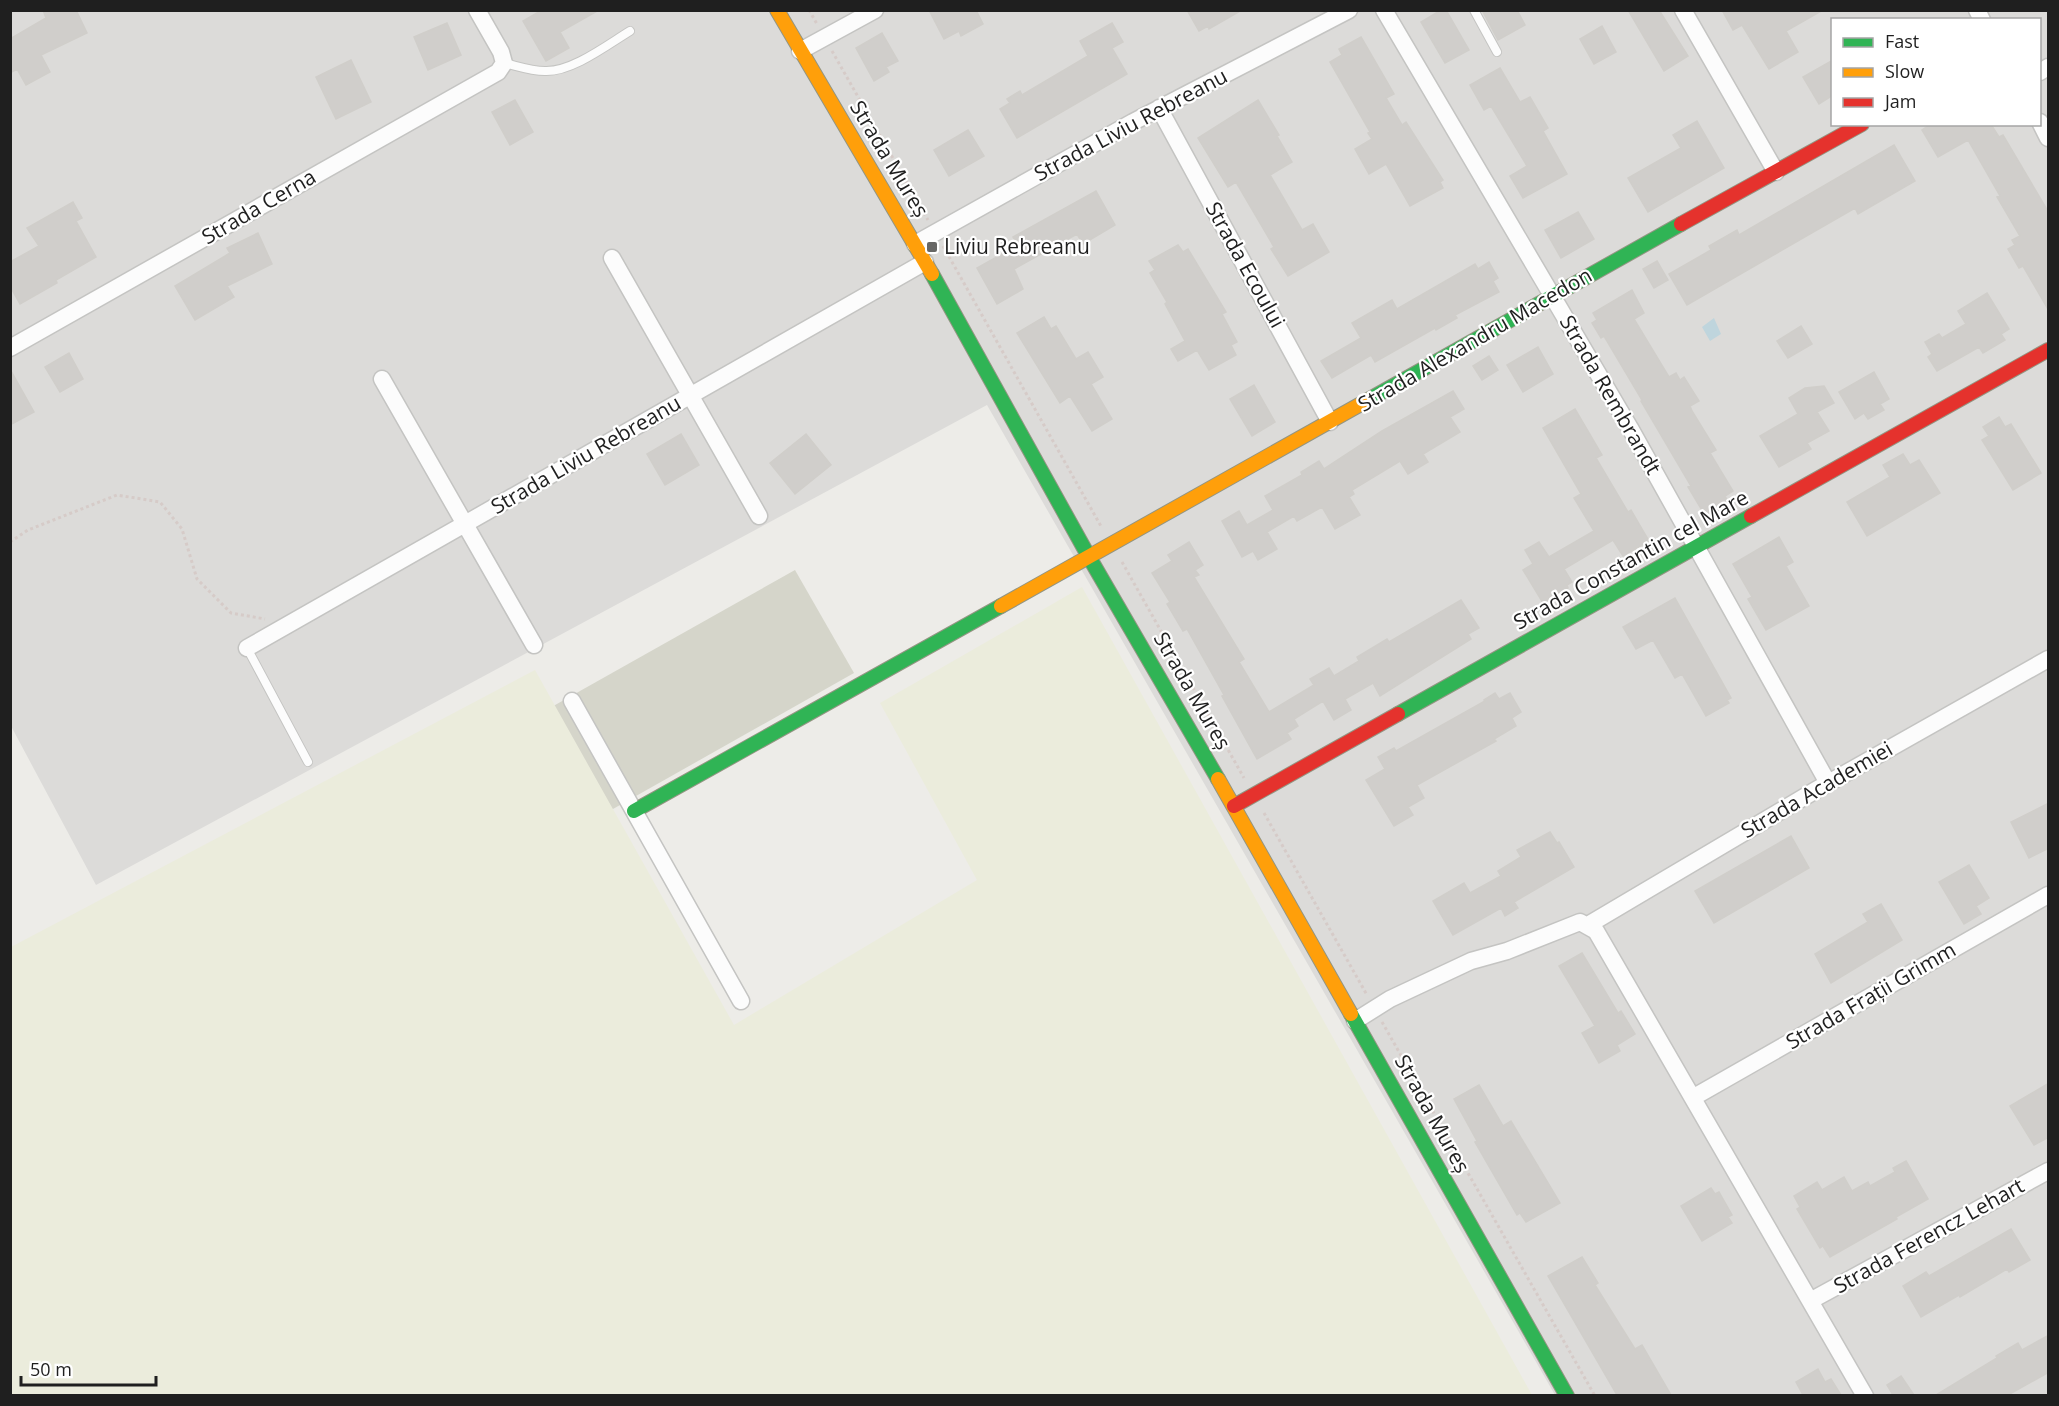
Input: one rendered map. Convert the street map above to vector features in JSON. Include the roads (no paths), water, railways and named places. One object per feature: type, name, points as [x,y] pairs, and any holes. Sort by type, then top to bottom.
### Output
[{"type":"street","points":[[477,10],[501,52],[504,63]]},
{"type":"street","name":"Strada Mureș","points":[[777,10],[915,244],[1089,556],[1234,806],[1567,1395]]},
{"type":"street","points":[[800,51],[875,10]]},
{"type":"street","name":"Strada Liviu Rebreanu","points":[[915,244],[1159,108],[1348,10]]},
{"type":"street","name":"Strada Rembrandt","points":[[1384,10],[1553,295],[1828,783]]},
{"type":"street","points":[[1683,10],[1776,172]]},
{"type":"street","name":"Strada Cerna","points":[[10,348],[498,72],[504,63]]},
{"type":"street","name":"Strada Ecoului","points":[[1159,108],[1330,422]]},
{"type":"street","points":[[2041,124],[2049,138]]},
{"type":"street","name":"Strada Alexandru Macedon","points":[[634,811],[1858,126]]},
{"type":"street","points":[[612,258],[759,516]]},
{"type":"street","name":"Strada Liviu Rebreanu","points":[[247,648],[925,262]]},
{"type":"street","name":"Strada Constantin cel Mare","points":[[1234,806],[2049,350]]},
{"type":"street","points":[[382,379],[534,645]]},
{"type":"street","name":"Strada Academiei","points":[[1588,925],[1828,783],[2049,659]]},
{"type":"street","points":[[572,701],[741,1000]]},
{"type":"street","name":"Strada Frații Grimm","points":[[1694,1097],[2049,896]]},
{"type":"street","points":[[1355,1021],[1390,999],[1470,962],[1507,951],[1580,922],[1588,925],[1596,931],[1694,1097],[1865,1395]]},
{"type":"street","name":"Strada Ferencz Lehart","points":[[1810,1301],[2049,1171]]},
{"type":"lane","points":[[1474,10],[1497,52]]},
{"type":"lane","points":[[504,63],[538,70],[559,70],[577,63],[630,31]]},
{"type":"lane","points":[[247,648],[308,762]]},
{"type":"water","points":[[1714,318],[1721,334],[1710,341],[1702,327]]},
{"type":"place","name":"Liviu Rebreanu","points":[[932,247]]}]
